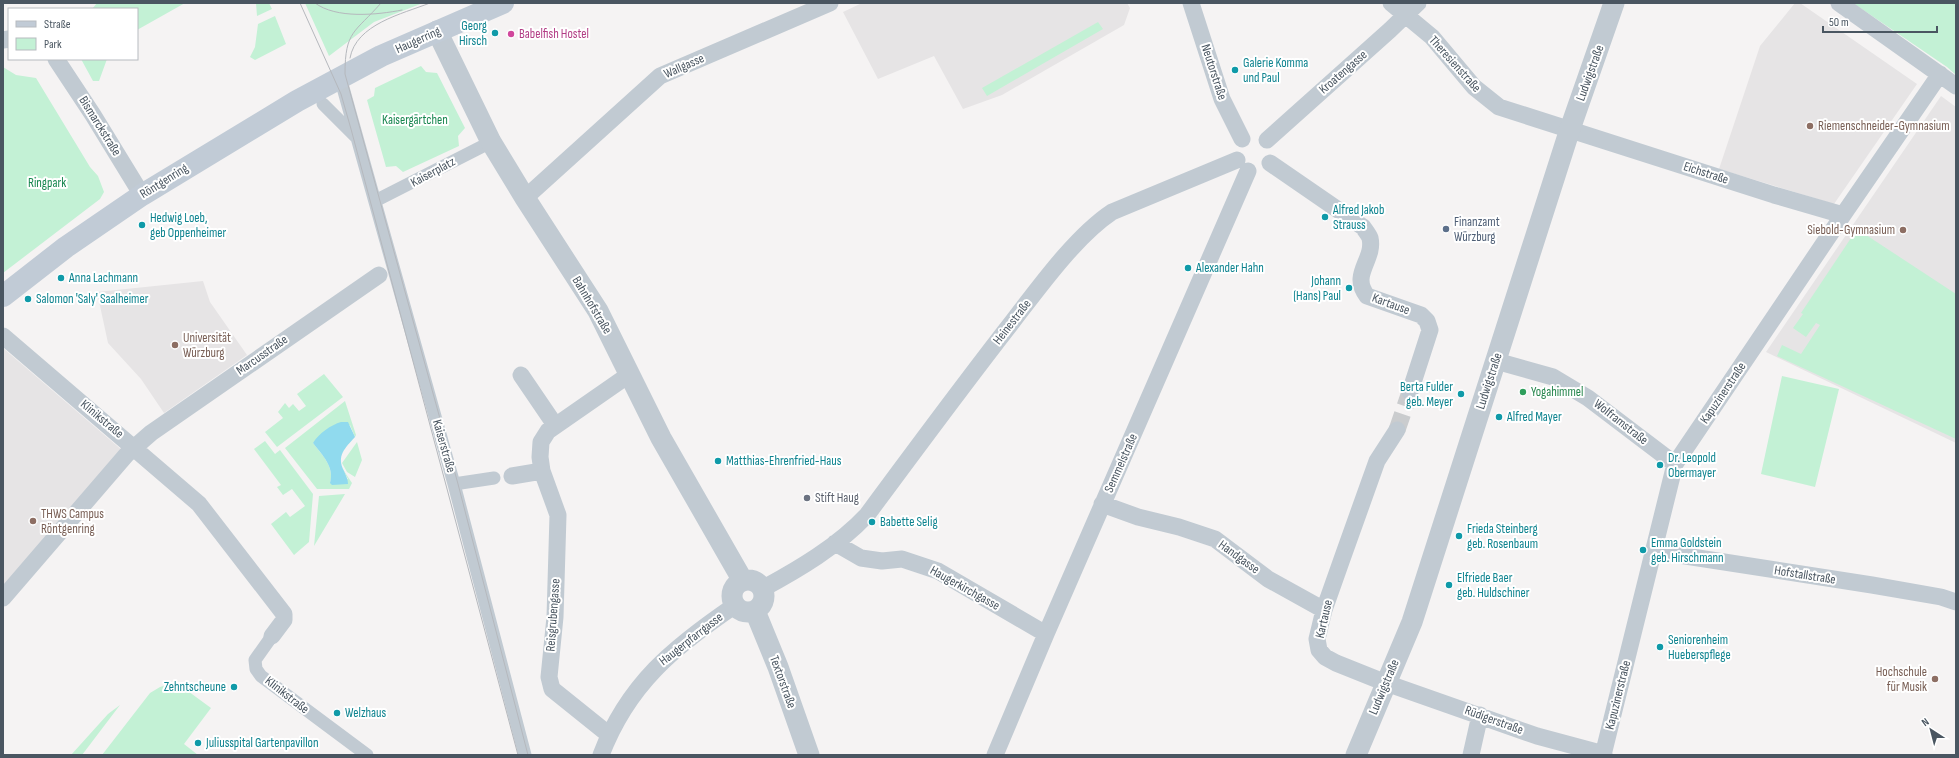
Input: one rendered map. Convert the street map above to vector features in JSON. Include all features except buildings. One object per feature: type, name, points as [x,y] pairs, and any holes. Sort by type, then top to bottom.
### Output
[{"type":"main road","name":"Haugerring","points":[[337,78],[437,31],[503,3]]},
{"type":"main road","name":"Röntgenring","points":[[3,296],[66,247],[142,195],[337,78]]},
{"type":"street","name":"Wallgasse","points":[[525,198],[660,76],[830,3]]},
{"type":"street","name":"Neutorstraße","points":[[1191,3],[1222,99],[1242,139]]},
{"type":"street","name":"Theresienstraße","points":[[1391,3],[1412,9],[1432,37],[1474,87],[1499,107],[1570,129]]},
{"type":"street","name":"Ludwigstraße","points":[[1356,755],[1412,622],[1570,129],[1614,3]]},
{"type":"street","points":[[1839,3],[1956,86]]},
{"type":"street","name":"Kroatengasse","points":[[1267,140],[1412,9]]},
{"type":"street","name":"Bahnhofstraße","points":[[437,31],[491,142],[525,198],[598,311],[661,438],[743,581]]},
{"type":"street","name":"Bismarckstraße","points":[[57,60],[93,115],[142,195]]},
{"type":"street","name":"Kapuzinerstraße","points":[[1603,754],[1675,464],[1940,74]]},
{"type":"street","name":"Kaiserstraße","points":[[337,78],[357,138],[395,271],[454,484],[525,755]]},
{"type":"street","name":"Kaiserstraße","points":[[323,104],[357,138]]},
{"type":"street","name":"Eichstraße","points":[[1570,129],[1774,195],[1843,215]]},
{"type":"street","points":[[1255,135],[1267,140],[1272,150],[1272,157],[1268,166],[1260,171],[1242,166],[1236,151],[1242,139],[1255,135]]},
{"type":"street","name":"Kaiserplatz","points":[[375,200],[491,142]]},
{"type":"street","name":"Semmelstraße","points":[[995,755],[1102,504],[1242,166]]},
{"type":"street","name":"Heinestraße","points":[[835,543],[853,530],[867,515],[1018,314],[1096,223],[1112,212],[1242,166]]},
{"type":"street","name":"Kartause","points":[[1268,166],[1363,227],[1370,238],[1370,248],[1360,280],[1362,289],[1367,296],[1421,315],[1428,321],[1430,330],[1410,392]]},
{"type":"street","name":"Marcusstraße","points":[[3,598],[134,447],[150,433],[378,275],[395,271]]},
{"type":"street","name":"Klinikstraße","points":[[3,336],[134,447],[193,509],[284,614],[284,620],[255,660],[255,665],[261,676],[367,755]]},
{"type":"street","name":"Wolframstraße","points":[[1496,361],[1553,377],[1583,394],[1675,464]]},
{"type":"street","name":"Reisgrubengasse","points":[[608,734],[552,689],[549,677],[554,617],[558,515],[542,471],[541,442],[554,425],[630,374]]},
{"type":"street","points":[[521,375],[554,425]]},
{"type":"street","name":"Kartause","points":[[1386,683],[1325,657],[1319,650],[1317,639],[1324,610],[1377,460],[1397,430]]},
{"type":"street","points":[[512,476],[542,471]]},
{"type":"street","points":[[454,484],[494,478]]},
{"type":"street","name":"Handgasse","points":[[1102,504],[1138,517],[1179,527],[1215,539],[1268,579],[1324,610]]},
{"type":"street","points":[[762,589],[835,543]]},
{"type":"street","name":"Haugerkirchgasse","points":[[835,543],[861,558],[882,561],[902,559],[938,571],[1046,634]]},
{"type":"street","name":"Hofstallstraße","points":[[1653,551],[1892,589],[1956,602]]},
{"type":"street","points":[[743,581],[756,582],[762,589],[764,594],[762,604],[755,611],[744,612],[734,606],[731,596],[732,591],[738,583],[743,581]]},
{"type":"street","name":"Haugerpfarrgasse","points":[[601,755],[608,734],[630,697],[661,662],[684,642],[734,606]]},
{"type":"street","name":"Textorstraße","points":[[755,611],[778,667],[809,755]]},
{"type":"street","name":"Rüdigerstraße","points":[[1386,683],[1538,736],[1603,754]]},
{"type":"street","points":[[1471,755],[1480,715]]},
{"type":"shaded area","points":[[862,3],[1127,3],[1130,8],[1124,25],[1002,95],[963,109],[934,56],[878,79],[843,12]]},
{"type":"shaded area","name":"Riemenschneider-Gymnasium","points":[[1795,3],[1800,3],[1917,84],[1834,204],[1719,169],[1760,46]]},
{"type":"shaded area","name":"Siebold-Gymnasium","points":[[1941,96],[1956,107],[1956,443],[1766,352]]},
{"type":"shaded area","name":"Universität Würzburg","points":[[203,281],[210,302],[247,355],[164,413],[141,379],[108,343],[97,292]]},
{"type":"shaded area","name":"THWS Campus Röntgenring","points":[[3,348],[123,451],[3,591]]},
{"type":"green space","points":[[97,3],[185,3],[138,29],[138,8],[93,8]]},
{"type":"green space","points":[[256,3],[269,3],[272,9],[257,16]]},
{"type":"green space","points":[[305,3],[423,3],[374,22],[329,56]]},
{"type":"green space","points":[[1853,3],[1956,3],[1956,75],[1947,67]]},
{"type":"green space","points":[[275,16],[286,44],[255,60],[250,57],[255,47],[258,24]]},
{"type":"green space","points":[[1098,22],[1103,29],[987,96],[982,88]]},
{"type":"green space","points":[[82,60],[107,60],[99,81],[93,81]]},
{"type":"green space","name":"Kaisergärtchen","points":[[421,66],[426,72],[437,73],[465,128],[458,136],[459,146],[403,172],[396,166],[386,167],[367,100],[374,96],[375,88]]},
{"type":"green space","name":"Ringpark","points":[[3,67],[16,75],[36,78],[90,167],[98,176],[104,192],[100,199],[3,273]]},
{"type":"green space","name":"Siebold-Gymnasium","points":[[1857,229],[1956,294],[1956,439],[1777,356],[1782,345],[1801,354],[1820,325],[1816,323],[1806,337],[1793,328],[1803,314],[1801,313]]},
{"type":"green space","points":[[324,374],[343,397],[277,447],[265,432],[283,418],[278,412],[285,403],[289,408],[293,404],[299,411],[306,406],[297,394]]},
{"type":"green space","points":[[1782,376],[1839,389],[1815,487],[1761,474]]},
{"type":"green space","points":[[345,401],[356,435],[355,437],[350,425],[313,443],[329,466],[331,472],[330,483],[348,479],[342,468],[352,483],[349,489],[317,489],[285,448]]},
{"type":"green space","points":[[265,441],[275,454],[280,450],[313,494],[309,542],[294,555],[271,524],[286,512],[290,517],[305,506],[292,489],[283,495],[277,487],[281,485],[254,449]]},
{"type":"green space","points":[[357,442],[362,460],[355,477],[347,472],[342,463]]},
{"type":"green space","points":[[345,494],[314,546],[319,496]]},
{"type":"green space","points":[[170,684],[181,686],[211,708],[184,744],[198,755],[102,755],[150,693],[160,687]]},
{"type":"green space","points":[[120,705],[82,755],[71,755],[108,714]]},
{"type":"water","points":[[341,422],[348,422],[355,437],[345,449],[341,457],[342,466],[348,484],[332,485],[330,483],[331,472],[329,466],[313,443],[318,436],[326,430]]},
{"type":"tunnel","points":[[1397,430],[1410,392]]},
{"type":"tram line","points":[[300,3],[341,94],[518,755]]},
{"type":"tram line","points":[[315,3],[334,12],[345,14],[369,14],[402,10]]},
{"type":"tram line","points":[[381,3],[353,33],[347,49],[345,74],[458,484],[528,755]]},
{"type":"tram line","points":[[350,58],[354,46],[361,37],[371,29],[394,16],[430,3]]},
{"type":"place","name":"Georg Hirsch","points":[[495,33]]},
{"type":"place","name":"Babelfish Hostel","points":[[511,34]]},
{"type":"place","name":"Galerie Komma und Paul","points":[[1235,70]]},
{"type":"place","name":"Riemenschneider-Gymnasium","points":[[1810,126]]},
{"type":"place","name":"Alfred Jakob Strauss","points":[[1325,217]]},
{"type":"place","name":"Hedwig Loeb, geb Oppenheimer","points":[[142,225]]},
{"type":"place","name":"Finanzamt Würzburg","points":[[1446,229]]},
{"type":"place","name":"Siebold-Gymnasium","points":[[1903,230]]},
{"type":"place","name":"Alexander Hahn","points":[[1188,268]]},
{"type":"place","name":"Anna Lachmann","points":[[61,278]]},
{"type":"place","name":"Johann (Hans) Paul","points":[[1349,288]]},
{"type":"place","name":"Salomon 'Saly' Saalheimer","points":[[28,299]]},
{"type":"place","name":"Universität Würzburg","points":[[175,345]]},
{"type":"place","name":"Yogahimmel","points":[[1523,392]]},
{"type":"place","name":"Berta Fulder geb. Meyer","points":[[1461,394]]},
{"type":"place","name":"Alfred Mayer","points":[[1499,417]]},
{"type":"place","name":"Matthias-Ehrenfried-Haus","points":[[718,461]]},
{"type":"place","name":"Dr. Leopold Obermayer","points":[[1660,465]]},
{"type":"place","name":"Stift Haug","points":[[807,498]]},
{"type":"place","name":"THWS Campus Röntgenring","points":[[33,521]]},
{"type":"place","name":"Babette Selig","points":[[872,522]]},
{"type":"place","name":"Frieda Steinberg geb. Rosenbaum","points":[[1459,536]]},
{"type":"place","name":"Emma Goldstein geb. Hirschmann","points":[[1643,550]]},
{"type":"place","name":"Elfriede Baer geb. Huldschiner","points":[[1449,585]]},
{"type":"place","name":"Seniorenheim Hueberspflege","points":[[1660,647]]},
{"type":"place","name":"Hochschule für Musik","points":[[1935,679]]},
{"type":"place","name":"Zehntscheune","points":[[234,687]]},
{"type":"place","name":"Welzhaus","points":[[337,713]]},
{"type":"place","name":"Juliusspital Gartenpavillon","points":[[198,743]]}]
